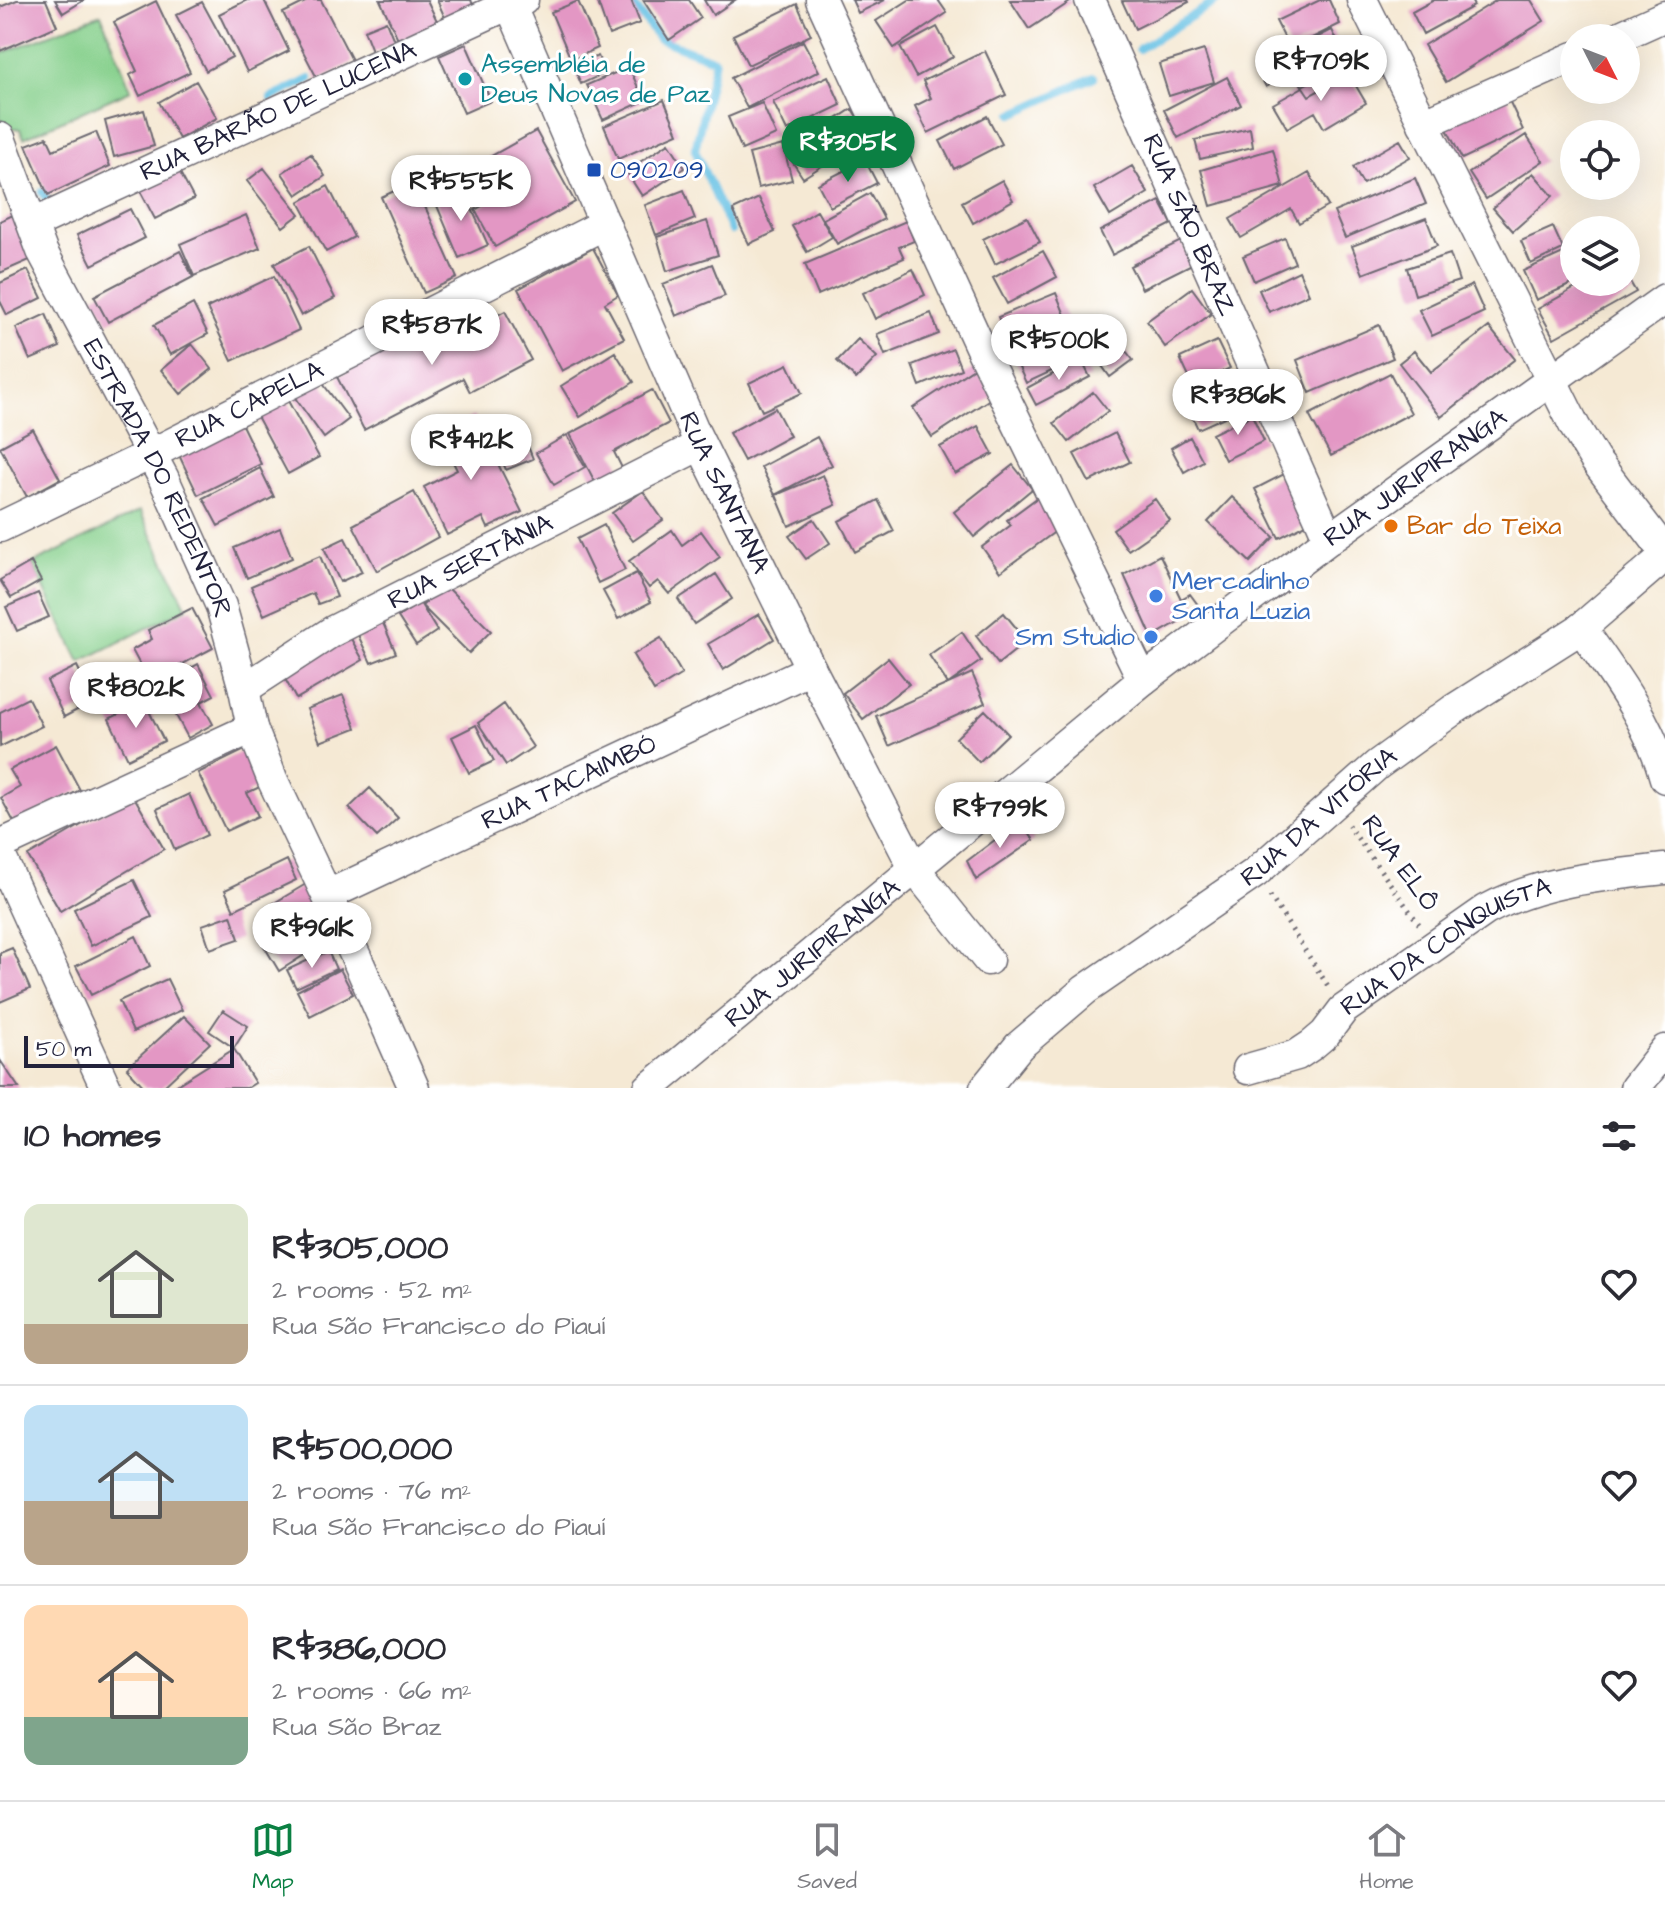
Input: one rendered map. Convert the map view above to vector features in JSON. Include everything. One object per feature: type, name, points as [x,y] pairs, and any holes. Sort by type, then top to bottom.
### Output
[{"type":"street","points":[[821,0],[983,353],[1143,680]]},
{"type":"street","name":"RUA SÃO BRAZ","points":[[1090,0],[1329,539]]},
{"type":"street","points":[[1362,0],[1550,380],[1595,460],[1665,554]]},
{"type":"street","name":"RUA SANTANA","points":[[514,1],[700,445],[914,868],[988,960]]},
{"type":"street","name":"RUA BARÃO DE LUCENA","points":[[33,224],[514,1]]},
{"type":"street","points":[[1640,27],[1665,16]]},
{"type":"street","points":[[1423,124],[1560,63]]},
{"type":"street","name":"ESTRADA DO REDENTOR","points":[[0,138],[42,251],[151,454],[221,606],[252,728],[273,781],[328,895],[414,1088]]},
{"type":"street","name":"RUA CAPELA","points":[[0,527],[605,224]]},
{"type":"street","name":"RUA JURIPIRANGA","points":[[649,1088],[1143,680],[1329,539],[1665,299]]},
{"type":"street","name":"RUA SERTÂNIA","points":[[244,689],[333,631],[700,445]]},
{"type":"street","name":"RUA DA VITÓRIA","points":[[985,1088],[1019,1046],[1048,1018],[1127,958],[1207,908],[1255,873],[1377,765],[1453,710],[1581,628],[1665,554]]},
{"type":"street","points":[[1581,628],[1636,712],[1659,754],[1665,778]]},
{"type":"street","name":"RUA TACAIMBÓ","points":[[328,895],[811,669]]},
{"type":"street","points":[[0,845],[252,728]]},
{"type":"street","points":[[0,855],[106,1088]]},
{"type":"street","name":"RUA DA CONQUISTA","points":[[1248,1069],[1297,1055],[1325,1034],[1343,1010],[1434,945],[1510,897],[1574,879],[1665,869]]},
{"type":"street","points":[[1635,1088],[1665,1050]]},
{"type":"path","name":"RUA ELÔ","points":[[1333,804],[1434,945]]},
{"type":"path","points":[[1255,873],[1343,1010]]},
{"type":"green space","points":[[101,14],[131,90],[24,138],[20,129],[7,127],[0,119],[0,54]]},
{"type":"green space","points":[[140,511],[187,608],[80,662],[32,564]]},
{"type":"building","points":[[17,0],[46,0],[57,26],[0,51],[0,7]]},
{"type":"building","points":[[55,0],[84,0],[63,13]]},
{"type":"building","points":[[247,0],[264,0],[289,51],[247,72],[219,14]]},
{"type":"building","points":[[309,0],[321,0],[353,62],[318,80],[283,13]]},
{"type":"building","points":[[380,0],[427,0],[438,23],[399,41]]},
{"type":"building","points":[[437,0],[471,0],[473,5],[445,18]]},
{"type":"building","points":[[597,0],[631,0],[640,23],[609,35]]},
{"type":"building","points":[[643,0],[689,0],[701,18],[669,40]]},
{"type":"building","points":[[704,0],[735,0],[713,15]]},
{"type":"building","points":[[852,0],[885,0],[858,13]]},
{"type":"building","points":[[909,0],[938,0],[947,13],[894,48],[876,21]]},
{"type":"building","points":[[1010,0],[1073,0],[1029,29]]},
{"type":"building","points":[[1188,0],[1135,29],[1122,1]]},
{"type":"building","points":[[1320,0],[1329,0],[1340,24],[1290,49],[1276,21]]},
{"type":"building","points":[[1434,0],[1471,0],[1474,6],[1423,34],[1412,12]]},
{"type":"building","points":[[1497,0],[1531,0],[1544,21],[1446,82],[1424,45]]},
{"type":"building","points":[[156,1],[190,72],[140,96],[130,75],[137,71],[114,22]]},
{"type":"building","points":[[578,1],[598,48],[571,60],[551,12]]},
{"type":"building","points":[[202,2],[232,57],[206,71],[176,15]]},
{"type":"building","points":[[797,4],[811,35],[748,65],[733,35]]},
{"type":"building","points":[[386,21],[395,43],[373,53],[364,30]]},
{"type":"building","points":[[937,27],[953,57],[916,77],[900,47]]},
{"type":"building","points":[[1332,30],[1348,63],[1302,86],[1295,72],[1266,87],[1256,68]]},
{"type":"building","points":[[803,41],[819,71],[747,108],[731,78]]},
{"type":"building","name":"Assembléia de Deus Novas de Paz","points":[[466,44],[491,101],[464,113],[439,56]]},
{"type":"building","points":[[1204,50],[1214,82],[1169,96],[1159,64]]},
{"type":"building","points":[[985,51],[1006,95],[928,133],[915,106],[931,98],[923,81]]},
{"type":"building","points":[[598,56],[605,73],[581,84],[574,67]]},
{"type":"building","points":[[629,67],[644,101],[603,120],[587,85]]},
{"type":"building","points":[[1349,74],[1366,103],[1324,128],[1315,112],[1287,128],[1273,104],[1303,87],[1309,96]]},
{"type":"building","points":[[828,76],[841,105],[787,131],[773,102]]},
{"type":"building","points":[[1227,77],[1241,105],[1178,138],[1164,110]]},
{"type":"building","points":[[196,81],[217,118],[179,139],[159,102]]},
{"type":"building","points":[[1507,96],[1523,130],[1462,159],[1445,125]]},
{"type":"building","points":[[664,100],[678,133],[618,159],[604,126]]},
{"type":"building","points":[[762,103],[776,135],[742,150],[728,117]]},
{"type":"building","points":[[852,109],[869,136],[803,178],[786,152]]},
{"type":"building","points":[[144,110],[154,146],[114,157],[105,121]]},
{"type":"building","points":[[987,116],[1002,144],[954,169],[940,141]]},
{"type":"building","points":[[1250,128],[1253,147],[1200,159],[1195,140]]},
{"type":"building","points":[[536,131],[575,202],[495,247],[475,210],[489,202],[470,168]]},
{"type":"building","points":[[96,132],[110,166],[48,195],[26,145],[47,137],[53,150]]},
{"type":"building","points":[[1526,135],[1543,161],[1486,199],[1469,173]]},
{"type":"building","points":[[1400,140],[1410,157],[1363,184],[1353,167]]},
{"type":"building","points":[[669,143],[685,168],[642,196],[626,171]]},
{"type":"building","points":[[783,145],[792,180],[758,188],[749,154]]},
{"type":"building","points":[[1273,149],[1283,186],[1211,206],[1201,170]]},
{"type":"building","points":[[311,154],[325,176],[297,195],[282,173]]},
{"type":"building","points":[[865,160],[877,183],[830,207],[818,184]]},
{"type":"building","points":[[1132,166],[1148,193],[1110,216],[1094,188]]},
{"type":"building","points":[[264,168],[300,214],[283,227],[247,181]]},
{"type":"building","points":[[178,169],[194,199],[155,219],[139,189]]},
{"type":"building","points":[[1309,173],[1328,206],[1299,223],[1291,209],[1241,238],[1230,219]]},
{"type":"building","points":[[1533,173],[1553,196],[1513,231],[1493,208]]},
{"type":"building","points":[[1415,178],[1426,204],[1345,238],[1334,212]]},
{"type":"building","points":[[1002,180],[1013,200],[973,223],[962,202]]},
{"type":"building","points":[[414,182],[457,278],[424,293],[381,197]]},
{"type":"building","points":[[328,186],[354,237],[326,252],[299,202]]},
{"type":"building","points":[[463,189],[488,245],[459,258],[435,201]]},
{"type":"building","points":[[684,190],[695,219],[656,235],[645,205]]},
{"type":"building","points":[[870,193],[884,219],[837,244],[823,219]]},
{"type":"building","points":[[759,198],[775,232],[749,244],[733,210]]},
{"type":"building","points":[[1160,201],[1172,224],[1112,255],[1100,231]]},
{"type":"building","points":[[130,209],[145,238],[92,265],[77,235]]},
{"type":"building","points":[[817,211],[832,237],[807,252],[792,226]]},
{"type":"building","points":[[13,215],[32,259],[0,273],[0,221]]},
{"type":"building","points":[[246,215],[260,248],[194,276],[180,244]]},
{"type":"building","points":[[1027,217],[1040,242],[995,264],[983,239]]},
{"type":"building","points":[[1426,218],[1437,246],[1363,274],[1352,246]]},
{"type":"building","points":[[707,221],[718,255],[667,271],[657,237]]},
{"type":"building","points":[[906,221],[914,241],[899,247],[904,258],[818,295],[805,264]]},
{"type":"building","points":[[1553,227],[1560,250],[1531,264],[1521,241]]},
{"type":"building","points":[[1285,238],[1295,263],[1254,281],[1243,256]]},
{"type":"building","points":[[1181,241],[1192,264],[1142,289],[1130,266]]},
{"type":"building","points":[[309,246],[335,298],[301,316],[274,264]]},
{"type":"building","points":[[593,248],[618,295],[605,303],[624,338],[562,371],[518,289]]},
{"type":"building","points":[[180,251],[193,277],[108,322],[94,296]]},
{"type":"building","points":[[1043,251],[1057,277],[1007,304],[993,278]]},
{"type":"building","points":[[1450,254],[1459,281],[1415,295],[1407,268]]},
{"type":"building","points":[[1560,254],[1560,289],[1536,300],[1523,271]]},
{"type":"building","points":[[712,264],[725,296],[676,316],[663,284]]},
{"type":"building","points":[[913,269],[925,295],[875,319],[863,293]]},
{"type":"building","points":[[28,270],[42,298],[7,315],[0,301],[0,283]]},
{"type":"building","points":[[1299,271],[1309,294],[1269,312],[1259,290]]},
{"type":"building","points":[[274,276],[299,330],[232,361],[207,308]]},
{"type":"building","points":[[1472,285],[1484,312],[1432,336],[1419,310]]},
{"type":"building","points":[[1192,288],[1211,314],[1165,347],[1147,321]]},
{"type":"building","points":[[1056,293],[1067,320],[1010,345],[998,317]]},
{"type":"building","points":[[1561,296],[1629,296],[1554,338],[1538,309]]},
{"type":"building","points":[[193,304],[208,334],[170,355],[154,325]]},
{"type":"building","points":[[505,311],[531,360],[470,392],[463,378],[364,430],[337,377],[446,320],[455,338]]},
{"type":"building","points":[[931,313],[939,334],[885,355],[877,334]]},
{"type":"building","points":[[46,314],[60,347],[30,360],[16,328]]},
{"type":"building","points":[[1379,325],[1393,358],[1310,393],[1297,360]]},
{"type":"building","points":[[1489,327],[1515,359],[1441,417],[1399,363],[1414,351],[1431,372]]},
{"type":"building","points":[[1068,334],[1080,358],[1026,383],[1015,359]]},
{"type":"building","points":[[858,339],[877,357],[856,379],[837,361]]},
{"type":"building","points":[[1217,341],[1230,368],[1193,386],[1180,358]]},
{"type":"building","points":[[1119,342],[1133,360],[1110,377],[1097,359]]},
{"type":"building","points":[[192,344],[212,369],[181,394],[161,370]]},
{"type":"building","points":[[953,349],[961,369],[920,386],[912,365]]},
{"type":"building","points":[[615,352],[634,382],[580,417],[561,386]]},
{"type":"building","points":[[1081,359],[1090,377],[1036,405],[1027,388]]},
{"type":"building","points":[[788,364],[802,393],[762,411],[749,383]]},
{"type":"building","points":[[974,368],[993,397],[932,437],[913,408]]},
{"type":"building","points":[[1390,373],[1411,413],[1331,456],[1309,415]]},
{"type":"building","points":[[318,377],[349,419],[324,438],[293,395]]},
{"type":"building","points":[[1235,378],[1247,407],[1198,429],[1185,401]]},
{"type":"building","points":[[282,390],[319,457],[288,474],[252,407]]},
{"type":"building","points":[[652,390],[669,423],[614,452],[622,468],[595,482],[570,434]]},
{"type":"building","points":[[1093,392],[1108,411],[1069,442],[1054,423]]},
{"type":"building","points":[[775,408],[790,436],[744,461],[729,433]]},
{"type":"building","points":[[1252,415],[1264,441],[1225,460],[1212,434]]},
{"type":"building","points":[[474,416],[522,512],[488,528],[483,517],[447,535],[424,487],[457,470],[439,434]]},
{"type":"building","points":[[240,421],[261,464],[198,495],[177,451]]},
{"type":"building","points":[[520,426],[533,459],[506,470],[493,437]]},
{"type":"building","points":[[978,426],[993,454],[955,474],[940,447]]},
{"type":"building","points":[[33,429],[60,479],[27,497],[0,447]]},
{"type":"building","points":[[1115,433],[1130,462],[1089,482],[1074,454]]},
{"type":"building","points":[[567,435],[585,467],[554,485],[536,453]]},
{"type":"building","points":[[817,437],[832,465],[775,495],[761,467]]},
{"type":"building","points":[[1190,437],[1203,461],[1184,472],[1171,448]]},
{"type":"building","points":[[1013,465],[1032,489],[974,537],[954,512]]},
{"type":"building","points":[[260,468],[274,497],[218,526],[203,498]]},
{"type":"building","points":[[1292,470],[1316,519],[1279,538],[1255,489]]},
{"type":"building","points":[[823,475],[836,505],[789,526],[776,495]]},
{"type":"building","points":[[643,491],[663,520],[633,541],[612,513]]},
{"type":"building","points":[[414,492],[438,537],[377,571],[353,525]]},
{"type":"building","points":[[1232,497],[1274,537],[1250,562],[1208,522]]},
{"type":"building","points":[[1037,498],[1060,528],[1000,572],[982,547],[1011,525],[1007,520]]},
{"type":"building","points":[[1155,499],[1170,521],[1128,550],[1113,529]]},
{"type":"building","points":[[878,500],[894,531],[855,552],[839,521]]},
{"type":"building","points":[[814,519],[830,543],[806,559],[789,536]]},
{"type":"building","points":[[604,525],[625,570],[598,583],[577,539]]},
{"type":"building","points":[[280,528],[292,558],[247,578],[234,548]]},
{"type":"building","points":[[672,530],[682,545],[701,531],[720,557],[669,594],[658,581],[649,588],[629,561]]},
{"type":"building","points":[[345,538],[362,572],[340,582],[324,548]]},
{"type":"building","name":"Mercadinho Santa Luzia","points":[[1160,555],[1181,599],[1190,594],[1201,609],[1152,637],[1124,575]]},
{"type":"building","points":[[320,556],[337,597],[318,604],[313,593],[264,615],[251,586]]},
{"type":"building","points":[[31,562],[41,581],[11,598],[0,580]]},
{"type":"building","points":[[636,573],[651,602],[618,619],[603,591]]},
{"type":"building","points":[[716,574],[732,599],[694,624],[678,599]]},
{"type":"building","points":[[444,584],[491,631],[469,653],[422,606]]},
{"type":"building","points":[[38,593],[49,617],[17,631],[6,607]]},
{"type":"building","points":[[420,603],[437,631],[416,645],[398,617]]},
{"type":"building","points":[[192,608],[213,648],[149,682],[132,650],[152,639],[148,630]]},
{"type":"building","points":[[1004,613],[1027,641],[998,664],[976,636]]},
{"type":"building","points":[[759,614],[774,639],[723,670],[708,644]]},
{"type":"building","points":[[383,623],[396,653],[371,663],[358,635]]},
{"type":"building","points":[[346,630],[363,660],[296,699],[279,668]]},
{"type":"building","points":[[962,632],[981,661],[948,684],[929,655]]},
{"type":"building","points":[[661,638],[682,674],[654,691],[633,655]]},
{"type":"building","points":[[888,658],[909,684],[863,719],[843,693]]},
{"type":"building","points":[[198,664],[214,695],[201,702],[213,724],[188,738],[160,685]]},
{"type":"building","points":[[77,666],[94,701],[64,717],[47,681]]},
{"type":"building","points":[[972,673],[985,703],[889,746],[876,716]]},
{"type":"building","points":[[343,695],[356,728],[320,742],[307,709]]},
{"type":"building","points":[[28,698],[42,726],[0,747],[0,712]]},
{"type":"building","points":[[144,701],[164,741],[128,759],[109,719]]},
{"type":"building","points":[[504,704],[533,747],[506,765],[478,723]]},
{"type":"building","points":[[985,710],[1008,734],[979,762],[956,738]]},
{"type":"building","points":[[476,725],[494,761],[469,773],[452,737]]},
{"type":"building","points":[[56,745],[80,790],[15,824],[1,798],[20,787],[10,770]]},
{"type":"building","points":[[249,748],[266,784],[247,793],[258,816],[226,831],[198,773]]},
{"type":"building","points":[[370,788],[398,818],[377,837],[349,808]]},
{"type":"building","points":[[189,794],[207,835],[175,850],[157,809]]},
{"type":"building","points":[[133,795],[164,849],[60,911],[28,856]]},
{"type":"building","points":[[1020,821],[1034,840],[976,880],[967,861]]},
{"type":"building","points":[[287,860],[296,880],[234,910],[225,890]]},
{"type":"building","points":[[134,880],[152,917],[91,946],[74,909]]},
{"type":"building","points":[[311,881],[323,901],[290,921],[309,952],[279,971],[261,941],[278,932],[264,909]]},
{"type":"building","points":[[231,915],[239,939],[210,949],[202,925]]},
{"type":"building","points":[[136,936],[150,966],[91,995],[76,966]]},
{"type":"building","points":[[12,948],[30,989],[0,1002],[0,953]]},
{"type":"building","points":[[328,951],[336,969],[296,988],[287,970]]},
{"type":"building","points":[[340,969],[353,994],[310,1016],[297,991]]},
{"type":"building","points":[[167,979],[182,1010],[133,1032],[119,1001]]},
{"type":"building","points":[[223,1010],[248,1026],[234,1048],[209,1031]]},
{"type":"building","points":[[184,1016],[210,1043],[162,1088],[145,1088],[127,1068]]},
{"type":"building","points":[[234,1049],[255,1083],[247,1088],[172,1088]]},
{"type":"building","points":[[0,1060],[19,1088],[0,1088]]},
{"type":"waterway","points":[[630,0],[659,39],[715,60],[695,150],[731,231]]},
{"type":"waterway","points":[[1139,49],[1218,0]]},
{"type":"waterway","points":[[1013,114],[1094,77]]},
{"type":"waterway","points":[[271,98],[310,79]]},
{"type":"waterway","points":[[42,192],[49,204],[53,203]]},
{"type":"place","name":"Assembléia de Deus Novas de Paz","points":[[465,79]]},
{"type":"place","name":"090209","points":[[594,170]]},
{"type":"place","name":"Bar do Teixa","points":[[1391,526]]},
{"type":"place","name":"Mercadinho Santa Luzia","points":[[1156,596]]},
{"type":"place","name":"Sm Studio","points":[[1151,637]]}]
